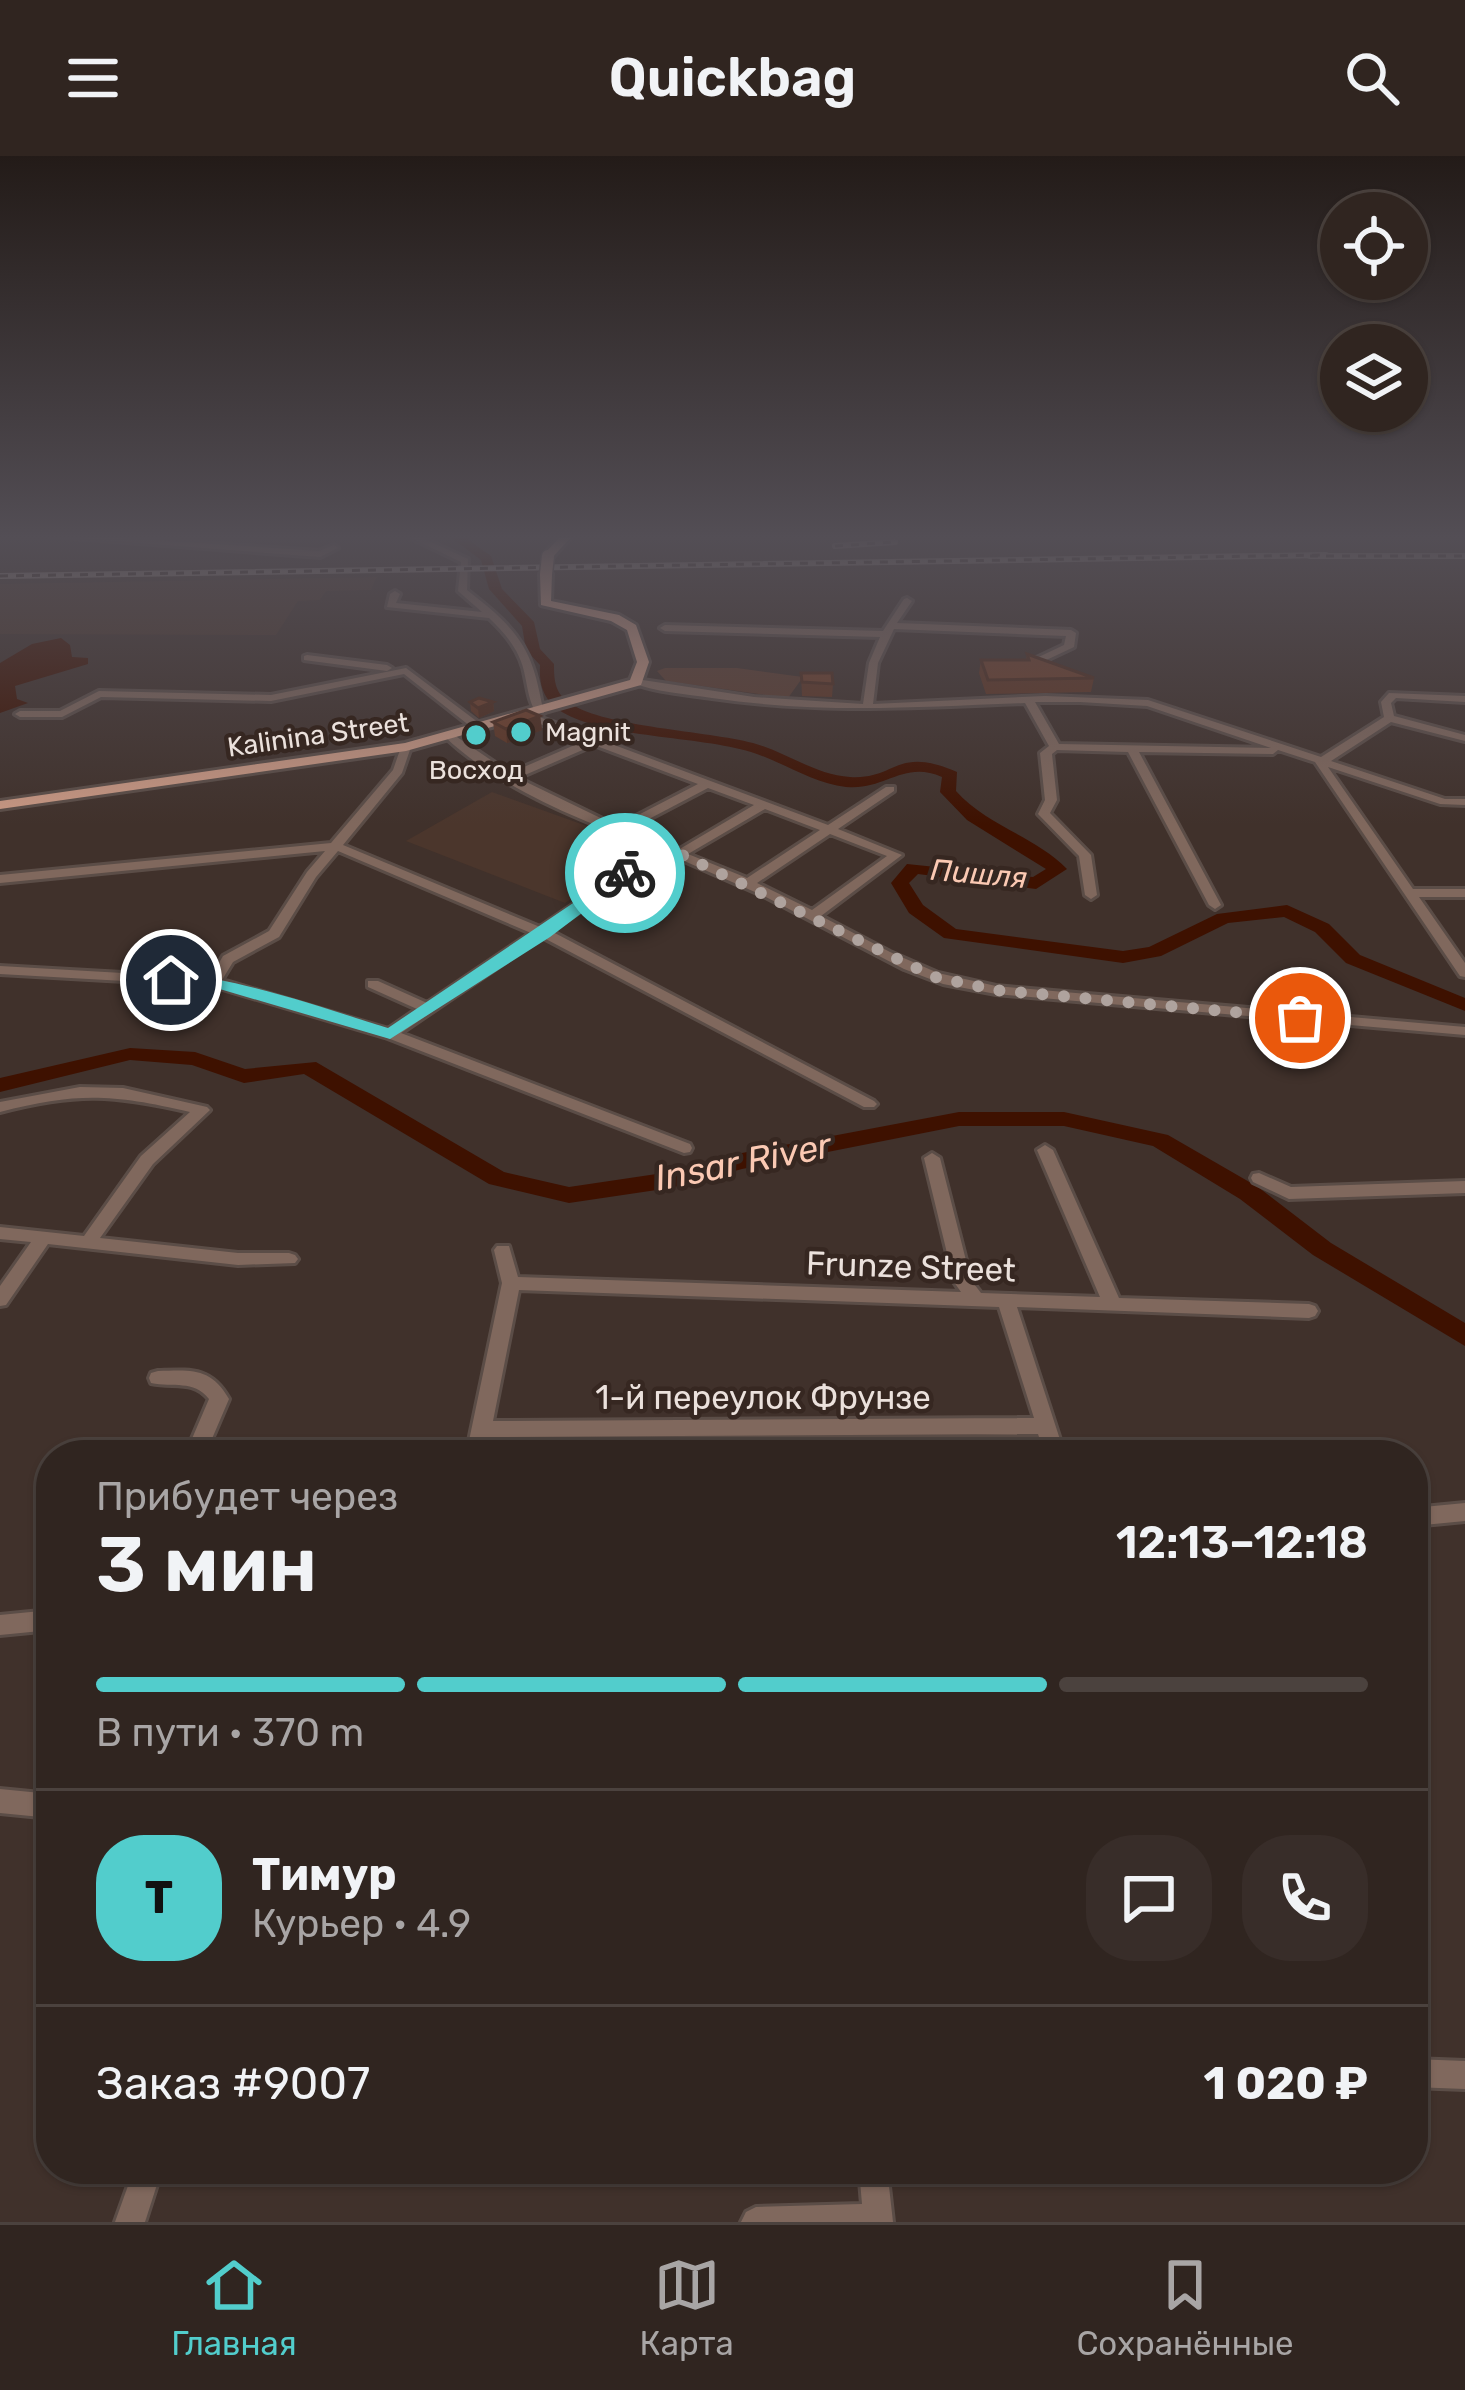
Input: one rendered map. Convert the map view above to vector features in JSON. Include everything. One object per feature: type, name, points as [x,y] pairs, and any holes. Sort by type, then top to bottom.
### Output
[{"type":"main road","points":[[633,632],[643,662],[636,682]]},
{"type":"main road","name":"Kalinina Street","points":[[0,805],[406,747],[636,682]]},
{"type":"street","points":[[506,632],[527,663],[538,712],[703,786],[896,855],[814,915]]},
{"type":"street","points":[[868,707],[868,671],[886,632]]},
{"type":"street","points":[[1035,632],[1071,633],[1070,647],[1031,663],[1052,670]]},
{"type":"street","points":[[307,658],[406,670],[479,728]]},
{"type":"street","points":[[20,714],[62,714],[98,694],[271,698],[406,670]]},
{"type":"street","points":[[636,682],[699,694],[868,707],[1119,700],[1171,709],[1320,763],[1444,802],[1465,802]]},
{"type":"street","points":[[1095,684],[1119,700]]},
{"type":"street","points":[[1389,718],[1386,702],[1393,695],[1465,699]]},
{"type":"street","points":[[1030,702],[1055,748]]},
{"type":"street","points":[[1320,763],[1389,718],[1465,738]]},
{"type":"street","points":[[450,737],[474,758],[511,777],[619,830],[748,883],[935,977],[995,990],[1465,1031]]},
{"type":"street","points":[[511,777],[593,740]]},
{"type":"street","points":[[214,982],[228,959],[274,934],[311,875],[398,771],[406,747]]},
{"type":"street","points":[[1090,896],[1085,855],[1044,814],[1051,800],[1046,753],[1055,748],[1286,750]]},
{"type":"street","points":[[1133,750],[1215,905]]},
{"type":"street","points":[[1320,763],[1465,973]]},
{"type":"street","points":[[619,830],[703,786]]},
{"type":"street","points":[[748,883],[890,789]]},
{"type":"street","points":[[390,1034],[672,851],[762,806]]},
{"type":"street","points":[[0,879],[336,846],[544,933],[869,1104]]},
{"type":"street","points":[[1410,892],[1465,893]]},
{"type":"street","points":[[0,970],[214,982],[390,1034],[684,1148]]},
{"type":"street","points":[[373,984],[429,1009]]},
{"type":"street","points":[[0,1107],[62,1090],[108,1088],[202,1110],[147,1160],[90,1240]]},
{"type":"street","points":[[1046,1150],[1112,1301]]},
{"type":"street","points":[[932,1159],[963,1282],[974,1297]]},
{"type":"street","points":[[1259,1178],[1289,1193],[1465,1187]]},
{"type":"street","points":[[0,1233],[238,1259],[289,1259]]},
{"type":"street","points":[[0,1300],[44,1237]]},
{"type":"street","points":[[480,1440],[511,1282],[503,1250]]},
{"type":"street","name":"Frunze Street","points":[[511,1282],[1309,1311]]},
{"type":"street","points":[[1006,1300],[1050,1440]]},
{"type":"street","points":[[158,1378],[201,1378],[213,1384],[219,1399],[201,1440]]},
{"type":"street","name":"1-й переулок Фрунзе","points":[[483,1429],[1045,1426]]},
{"type":"street","points":[[1428,1516],[1465,1512]]},
{"type":"street","points":[[0,1624],[36,1621]]},
{"type":"street","points":[[0,1801],[36,1805]]},
{"type":"street","points":[[1428,2074],[1465,2075]]},
{"type":"street","points":[[130,2222],[143,2184]]},
{"type":"street","points":[[756,2222],[878,2220],[874,2184]]},
{"type":"shaded area","points":[[0,632],[278,632],[276,635]]},
{"type":"shaded area","points":[[61,638],[70,645],[72,657],[88,658],[88,664],[15,686],[17,699],[28,703],[0,713],[0,663],[32,644]]},
{"type":"shaded area","points":[[737,668],[803,677],[788,698],[666,681],[657,671]]},
{"type":"shaded area","points":[[492,792],[648,848],[565,903],[406,841]]},
{"type":"building","points":[[1027,654],[1094,678],[988,680],[981,660],[1029,660]]},
{"type":"building","points":[[801,673],[832,673],[833,684],[802,682]]},
{"type":"building","points":[[479,698],[493,702],[478,708],[470,702]]},
{"type":"building","points":[[526,710],[540,716],[506,729],[493,722]]},
{"type":"waterway","name":"Пишля","points":[[530,632],[533,650],[547,664],[552,696],[576,713],[755,748],[847,782],[876,779],[918,764],[951,775],[948,792],[960,805],[1058,869],[1036,883],[913,868],[900,883],[916,909],[951,934],[1123,957],[1154,952],[1224,918],[1287,911],[1322,928],[1353,959],[1465,1005]]},
{"type":"waterway","name":"Insar River","points":[[0,1085],[130,1054],[195,1059],[244,1076],[308,1067],[497,1178],[569,1195],[670,1180],[742,1161],[959,1119],[1064,1119],[1160,1140],[1249,1193],[1322,1249],[1465,1336]]},
{"type":"way so far","points":[[625,873],[652,853],[664,849],[680,854],[935,977],[995,990],[1300,1018]]},
{"type":"place","name":"Magnit","points":[[521,732]]},
{"type":"place","name":"Восход","points":[[476,735]]},
{"type":"route","points":[[171,980],[214,982],[390,1034],[544,933],[625,873]]}]
